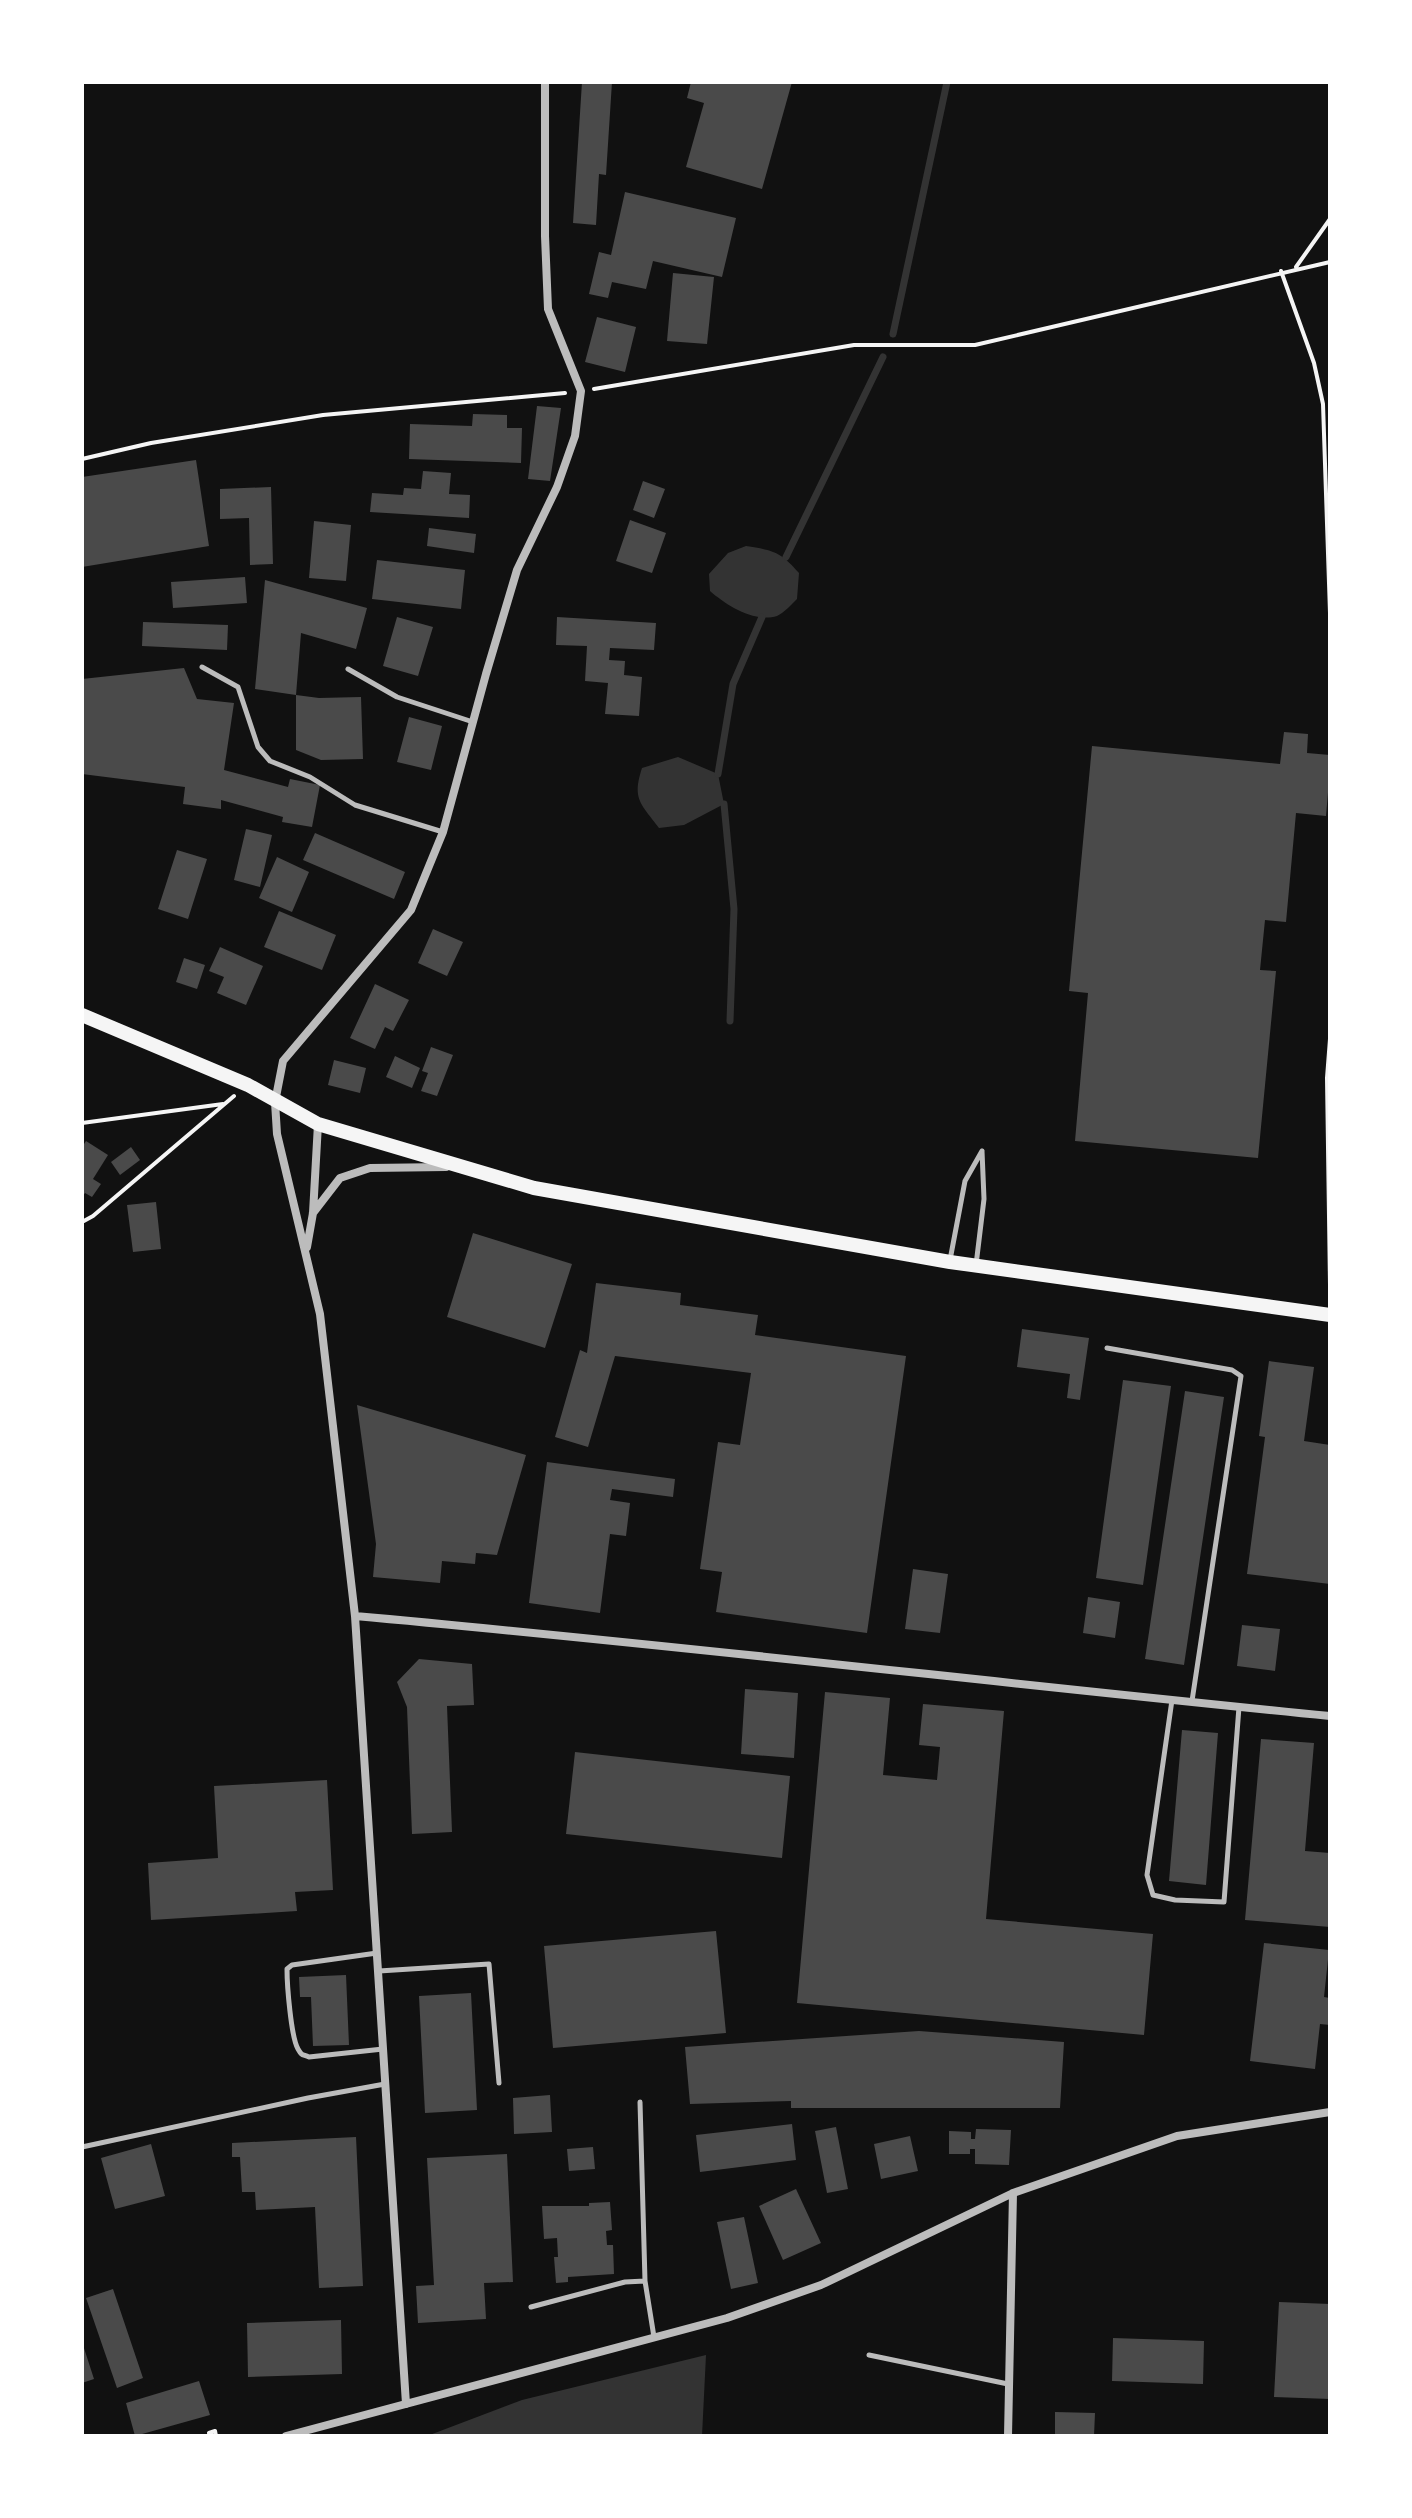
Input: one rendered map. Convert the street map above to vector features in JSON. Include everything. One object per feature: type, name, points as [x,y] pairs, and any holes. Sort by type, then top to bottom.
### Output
[{"type":"main road","points":[[82,1015],[248,1085],[318,1124],[534,1188],[950,1262],[1330,1315]]},
{"type":"street","points":[[406,2404],[355,1616],[320,1314],[277,1134],[275,1102],[283,1061],[411,910],[443,832],[517,570],[557,487],[575,436],[581,391],[548,309],[545,82]]},
{"type":"street","points":[[306,1251],[313,1213],[318,1124]]},
{"type":"street","points":[[313,1213],[340,1178],[370,1168],[456,1167]]},
{"type":"street","points":[[355,1616],[1330,1716]]},
{"type":"street","points":[[286,2436],[727,2318],[821,2285],[1013,2193],[1177,2136],[1330,2112]]},
{"type":"street","points":[[1008,2436],[1013,2193]]},
{"type":"lane","points":[[202,667],[238,687],[258,747],[270,761],[310,777],[355,805],[443,832]]},
{"type":"lane","points":[[348,669],[397,697],[473,722]]},
{"type":"lane","points":[[950,1262],[965,1181],[982,1151],[984,1199],[976,1266]]},
{"type":"lane","points":[[1107,1348],[1232,1370],[1241,1376],[1192,1702]]},
{"type":"lane","points":[[1172,1700],[1147,1875],[1153,1895],[1175,1900],[1224,1902],[1239,1707]]},
{"type":"lane","points":[[377,1953],[292,1965],[287,1969],[287,1984],[296,2047],[302,2055],[309,2057],[383,2049]]},
{"type":"lane","points":[[378,1971],[489,1964],[499,2083]]},
{"type":"lane","points":[[82,2147],[385,2084]]},
{"type":"lane","points":[[640,2102],[645,2281],[654,2337]]},
{"type":"lane","points":[[531,2307],[625,2282],[645,2281]]},
{"type":"lane","points":[[869,2355],[1009,2385]]},
{"type":"path","points":[[1295,269],[1330,219]]},
{"type":"path","points":[[82,459],[151,443],[323,415],[581,391],[854,345],[975,345],[1330,262]]},
{"type":"path","points":[[1281,271],[1314,363],[1323,404],[1330,613]]},
{"type":"path","points":[[1323,404],[1330,404]]},
{"type":"path","points":[[1330,1039],[1327,1078],[1330,1285]]},
{"type":"path","points":[[82,1222],[248,1085]]},
{"type":"path","points":[[82,1123],[225,1104]]},
{"type":"path","points":[[209,2433],[215,2431],[216,2436]]},
{"type":"shaded area","points":[[746,546],[776,553],[799,573],[797,599],[777,616],[750,615],[732,607],[710,591],[709,574],[728,553]]},
{"type":"shaded area","points":[[678,757],[718,774],[724,804],[684,825],[659,828],[640,800],[639,778],[642,768]]},
{"type":"shaded area","points":[[706,2355],[702,2436],[427,2436],[522,2400]]},
{"type":"building","points":[[582,82],[612,82],[606,175],[599,174],[596,225],[573,223]]},
{"type":"building","points":[[691,82],[792,82],[762,189],[686,167],[704,103],[687,98]]},
{"type":"building","points":[[625,192],[736,218],[722,277],[653,261],[646,289],[612,282],[608,298],[589,294],[599,252],[611,255]]},
{"type":"building","points":[[673,273],[714,277],[707,344],[667,341]]},
{"type":"building","points":[[597,317],[636,327],[625,372],[585,362]]},
{"type":"building","points":[[537,406],[561,408],[550,481],[528,479]]},
{"type":"building","points":[[473,414],[507,415],[507,428],[522,428],[521,463],[409,459],[410,424],[472,426]]},
{"type":"building","points":[[196,460],[209,546],[82,567],[82,477]]},
{"type":"building","points":[[423,471],[451,473],[449,494],[470,495],[469,518],[370,512],[372,493],[403,495],[404,488],[421,489]]},
{"type":"building","points":[[643,481],[665,489],[654,518],[633,510]]},
{"type":"building","points":[[271,487],[273,564],[250,565],[249,518],[220,519],[220,489]]},
{"type":"building","points":[[630,520],[666,533],[652,573],[616,561]]},
{"type":"building","points":[[314,521],[351,525],[346,581],[309,578]]},
{"type":"building","points":[[429,528],[476,534],[474,553],[427,546]]},
{"type":"building","points":[[377,560],[465,570],[461,609],[372,599]]},
{"type":"building","points":[[245,577],[247,603],[173,608],[171,582]]},
{"type":"building","points":[[265,580],[367,608],[356,649],[301,633],[296,695],[255,689]]},
{"type":"building","points":[[397,617],[433,627],[418,676],[383,666]]},
{"type":"building","points":[[557,617],[656,623],[654,650],[610,648],[609,660],[625,661],[624,675],[642,677],[639,716],[605,714],[608,683],[585,681],[587,646],[556,645]]},
{"type":"building","points":[[143,622],[228,625],[227,650],[142,646]]},
{"type":"building","points":[[184,668],[197,699],[234,703],[224,770],[288,787],[290,779],[320,785],[312,827],[282,822],[283,817],[221,800],[221,809],[183,804],[185,787],[82,774],[82,679]]},
{"type":"building","points":[[296,695],[361,697],[363,759],[321,760],[296,750]]},
{"type":"building","points":[[409,717],[442,726],[431,770],[397,762]]},
{"type":"building","points":[[1284,732],[1308,734],[1307,753],[1330,755],[1330,769],[1326,816],[1296,813],[1286,922],[1265,920],[1260,970],[1276,971],[1258,1158],[1075,1141],[1088,993],[1069,991],[1092,746],[1280,764]]},
{"type":"building","points":[[246,829],[272,835],[260,887],[234,880]]},
{"type":"building","points":[[315,833],[405,872],[394,899],[303,860]]},
{"type":"building","points":[[177,850],[207,859],[188,919],[158,909]]},
{"type":"building","points":[[277,857],[309,872],[292,912],[259,898]]},
{"type":"building","points":[[279,911],[336,935],[322,970],[264,947]]},
{"type":"building","points":[[433,929],[463,942],[447,976],[418,963]]},
{"type":"building","points":[[220,947],[263,966],[246,1005],[217,993],[224,977],[209,971]]},
{"type":"building","points":[[184,958],[205,965],[197,989],[176,982]]},
{"type":"building","points":[[375,984],[409,1000],[393,1031],[385,1027],[375,1049],[350,1038]]},
{"type":"building","points":[[431,1047],[453,1055],[437,1096],[421,1091],[428,1073],[422,1071]]},
{"type":"building","points":[[395,1056],[420,1068],[412,1088],[386,1077]]},
{"type":"building","points":[[334,1060],[366,1068],[360,1093],[328,1085]]},
{"type":"building","points":[[86,1141],[108,1155],[93,1179],[101,1184],[92,1197],[85,1193],[82,1197],[82,1147]]},
{"type":"building","points":[[131,1147],[140,1160],[120,1175],[111,1162]]},
{"type":"building","points":[[156,1202],[161,1249],[133,1252],[127,1205]]},
{"type":"building","points":[[473,1233],[572,1264],[545,1348],[447,1317]]},
{"type":"building","points":[[596,1283],[681,1293],[680,1305],[758,1315],[755,1335],[906,1356],[867,1633],[716,1612],[722,1572],[700,1569],[718,1442],[740,1445],[751,1373],[615,1356],[588,1447],[555,1437],[580,1350],[587,1353]]},
{"type":"building","points":[[1022,1329],[1089,1338],[1080,1400],[1067,1398],[1070,1374],[1017,1367]]},
{"type":"building","points":[[1269,1361],[1314,1367],[1304,1441],[1330,1445],[1330,1584],[1247,1574],[1265,1437],[1259,1436]]},
{"type":"building","points":[[1123,1380],[1171,1386],[1143,1585],[1096,1578]]},
{"type":"building","points":[[1185,1391],[1224,1397],[1184,1665],[1145,1659]]},
{"type":"building","points":[[357,1405],[526,1455],[497,1555],[476,1553],[475,1564],[442,1561],[440,1583],[373,1577],[376,1544]]},
{"type":"building","points":[[547,1462],[675,1479],[673,1497],[612,1489],[610,1500],[630,1503],[626,1536],[610,1534],[600,1613],[529,1603]]},
{"type":"building","points":[[913,1569],[948,1574],[940,1633],[905,1629]]},
{"type":"building","points":[[1088,1597],[1120,1602],[1115,1638],[1083,1633]]},
{"type":"building","points":[[1242,1625],[1280,1629],[1275,1671],[1237,1666]]},
{"type":"building","points":[[419,1659],[472,1664],[474,1705],[447,1706],[452,1832],[412,1834],[407,1707],[397,1682]]},
{"type":"building","points":[[745,1689],[798,1693],[794,1758],[741,1754]]},
{"type":"building","points":[[825,1692],[890,1698],[883,1775],[937,1780],[940,1747],[919,1745],[923,1704],[1004,1711],[986,1919],[1153,1934],[1144,2035],[797,2003]]},
{"type":"building","points":[[1182,1730],[1218,1733],[1206,1885],[1169,1881]]},
{"type":"building","points":[[1261,1739],[1314,1743],[1305,1851],[1330,1853],[1330,1927],[1245,1920]]},
{"type":"building","points":[[575,1752],[790,1776],[782,1858],[566,1834]]},
{"type":"building","points":[[327,1780],[333,1890],[295,1892],[297,1911],[151,1920],[148,1863],[218,1858],[214,1786]]},
{"type":"building","points":[[716,1931],[726,2033],[553,2048],[544,1946]]},
{"type":"building","points":[[1264,1943],[1329,1950],[1324,1997],[1330,1998],[1330,2025],[1320,2024],[1315,2069],[1250,2061]]},
{"type":"building","points":[[346,1975],[349,2045],[313,2046],[311,1997],[300,1997],[299,1977]]},
{"type":"building","points":[[471,1993],[477,2110],[425,2113],[419,1996]]},
{"type":"building","points":[[919,2031],[1064,2042],[1060,2108],[791,2108],[791,2101],[690,2104],[685,2047]]},
{"type":"building","points":[[550,2095],[552,2132],[514,2134],[513,2098]]},
{"type":"building","points":[[792,2124],[796,2160],[700,2172],[696,2135]]},
{"type":"building","points":[[836,2127],[848,2189],[827,2193],[815,2131]]},
{"type":"building","points":[[976,2129],[1011,2130],[1009,2165],[975,2164],[975,2149],[970,2149],[970,2154],[949,2154],[949,2131],[971,2132],[971,2139],[975,2139]]},
{"type":"building","points":[[910,2136],[918,2171],[881,2179],[874,2144]]},
{"type":"building","points":[[356,2137],[363,2286],[319,2288],[315,2207],[256,2210],[255,2192],[242,2192],[240,2157],[232,2157],[232,2143]]},
{"type":"building","points":[[151,2144],[165,2196],[115,2209],[101,2158]]},
{"type":"building","points":[[593,2147],[595,2169],[569,2171],[567,2149]]},
{"type":"building","points":[[507,2154],[513,2282],[484,2283],[486,2319],[418,2323],[416,2286],[434,2285],[427,2158]]},
{"type":"building","points":[[796,2189],[821,2243],[783,2260],[759,2206]]},
{"type":"building","points":[[610,2202],[612,2230],[606,2231],[607,2245],[613,2245],[614,2274],[568,2277],[568,2282],[556,2283],[554,2257],[558,2257],[557,2238],[544,2239],[542,2206],[589,2206],[589,2203]]},
{"type":"building","points":[[744,2217],[758,2283],[731,2289],[717,2222]]},
{"type":"building","points":[[113,2289],[143,2378],[117,2388],[86,2298]]},
{"type":"building","points":[[1279,2302],[1330,2304],[1330,2399],[1274,2397]]},
{"type":"building","points":[[341,2320],[342,2374],[248,2377],[247,2323]]},
{"type":"building","points":[[1113,2338],[1204,2341],[1203,2384],[1112,2381]]},
{"type":"building","points":[[82,2346],[94,2379],[82,2383]]},
{"type":"building","points":[[199,2381],[210,2415],[135,2436],[126,2403]]},
{"type":"building","points":[[1055,2412],[1095,2413],[1094,2436],[1055,2436]]},
{"type":"waterway","points":[[893,334],[947,82]]},
{"type":"waterway","points":[[786,557],[883,357]]},
{"type":"waterway","points":[[718,774],[733,684],[762,617]]},
{"type":"waterway","points":[[724,804],[734,909],[730,1021]]}]
